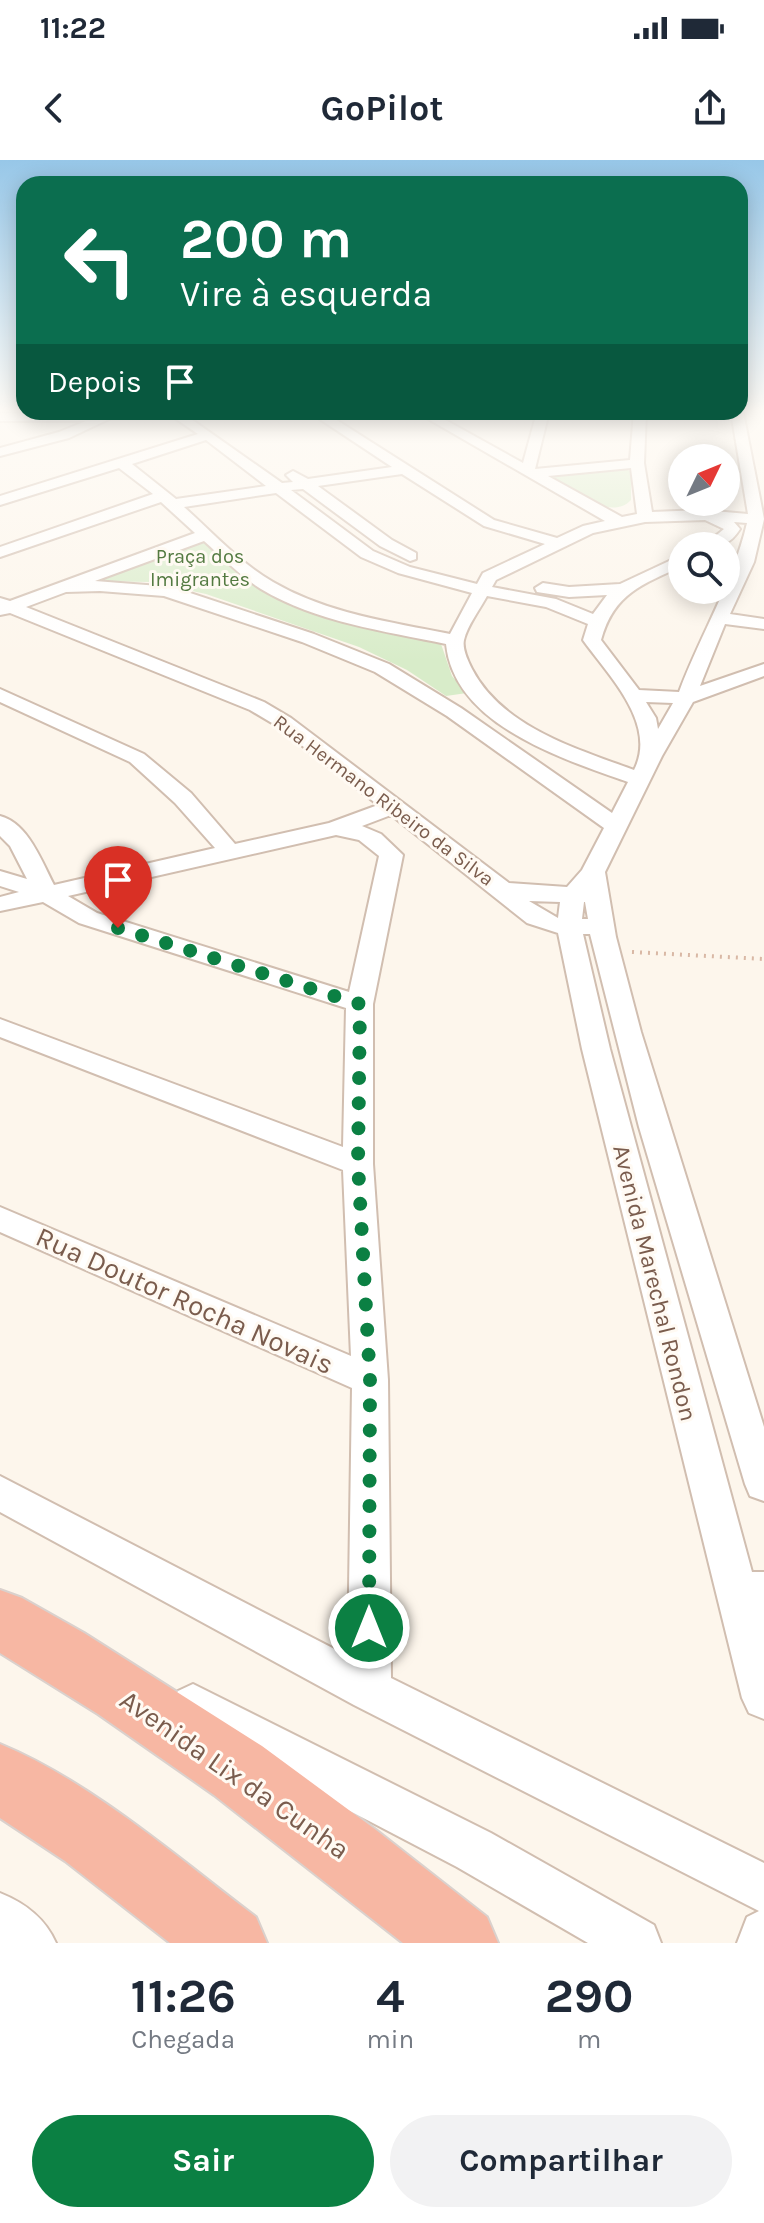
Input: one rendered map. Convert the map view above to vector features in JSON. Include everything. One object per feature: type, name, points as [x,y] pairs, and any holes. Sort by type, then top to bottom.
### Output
[{"type":"highway","name":"Avenida Lix da Cunha","points":[[12,1626],[191,1738],[373,1870],[461,1943]]},
{"type":"highway","points":[[0,1778],[90,1836],[230,1943]]},
{"type":"street","points":[[0,501],[21,494]]},
{"type":"street","points":[[162,494],[266,585],[297,600],[360,621],[455,640]]},
{"type":"street","points":[[0,552],[168,500],[226,494]]},
{"type":"street","points":[[285,494],[367,554],[404,570],[484,584],[569,592],[622,589]]},
{"type":"street","points":[[319,494],[403,553],[596,621]]},
{"type":"street","points":[[444,494],[489,523],[555,542]]},
{"type":"street","points":[[571,494],[617,521]]},
{"type":"street","points":[[642,494],[645,517]]},
{"type":"street","points":[[532,920],[589,911],[616,826],[686,698],[718,657],[720,615],[746,562],[749,520],[746,494]]},
{"type":"street","points":[[640,779],[570,754],[524,731],[484,702],[457,658],[455,640],[484,584],[555,542],[617,521],[674,516]]},
{"type":"street","points":[[705,516],[727,523],[732,529],[730,532]]},
{"type":"street","points":[[711,516],[749,520]]},
{"type":"street","points":[[3,607],[207,534]]},
{"type":"street","points":[[740,560],[746,562]]},
{"type":"street","points":[[652,756],[646,718],[633,695],[592,640],[602,607],[622,589],[668,567]]},
{"type":"street","points":[[65,587],[134,587],[166,591],[382,668],[454,712],[616,826]]},
{"type":"street","name":"Rua Hermano Ribeiro da Silva","points":[[3,607],[257,706],[284,722],[502,889],[532,920],[582,988]]},
{"type":"street","points":[[720,615],[764,622]]},
{"type":"street","points":[[718,657],[763,670]]},
{"type":"street","points":[[633,695],[686,698],[763,670]]},
{"type":"street","points":[[0,695],[137,758],[183,798],[231,853]]},
{"type":"street","points":[[454,712],[484,702]]},
{"type":"street","points":[[0,904],[336,828],[392,807]]},
{"type":"street","points":[[0,823],[20,843],[47,894]]},
{"type":"street","points":[[336,828],[357,829],[373,836],[391,855]]},
{"type":"street","points":[[369,1690],[370,1380],[358,1164],[360,1004],[391,855],[428,833]]},
{"type":"street","points":[[0,878],[47,894],[88,918],[360,1004]]},
{"type":"street","name":"Rua Hermano Ribeiro da Silva","points":[[502,889],[589,911]]},
{"type":"street","name":"Avenida Marechal Rondon","points":[[589,911],[582,988],[659,1300],[749,1591],[764,1698]]},
{"type":"street","name":"Avenida Marechal Rondon","points":[[589,911],[703,1297],[764,1484]]},
{"type":"street","points":[[0,1027],[358,1164]]},
{"type":"street","points":[[596,1049],[631,1046]]},
{"type":"street","name":"Rua Doutor Rocha Novais","points":[[0,1219],[370,1380]]},
{"type":"street","points":[[659,1300],[703,1297]]},
{"type":"street","points":[[0,1493],[369,1690],[764,1889]]},
{"type":"street","points":[[12,1626],[138,1678],[474,1850],[636,1943]]},
{"type":"street","points":[[0,1917],[31,1943]]},
{"type":"street","points":[[762,1943],[764,1934]]},
{"type":"path","points":[[589,911],[764,959]]},
{"type":"green space","points":[[577,494],[631,494],[631,500],[622,506],[612,507]]},
{"type":"green space","name":"Praça dos Imigrantes","points":[[198,541],[208,541],[277,595],[440,641],[452,676],[467,693],[446,696],[407,670],[359,647],[206,594],[150,582],[93,581]]},
{"type":"route","points":[[118,928],[360,1004],[358,1164],[370,1380],[369,1628]]}]
